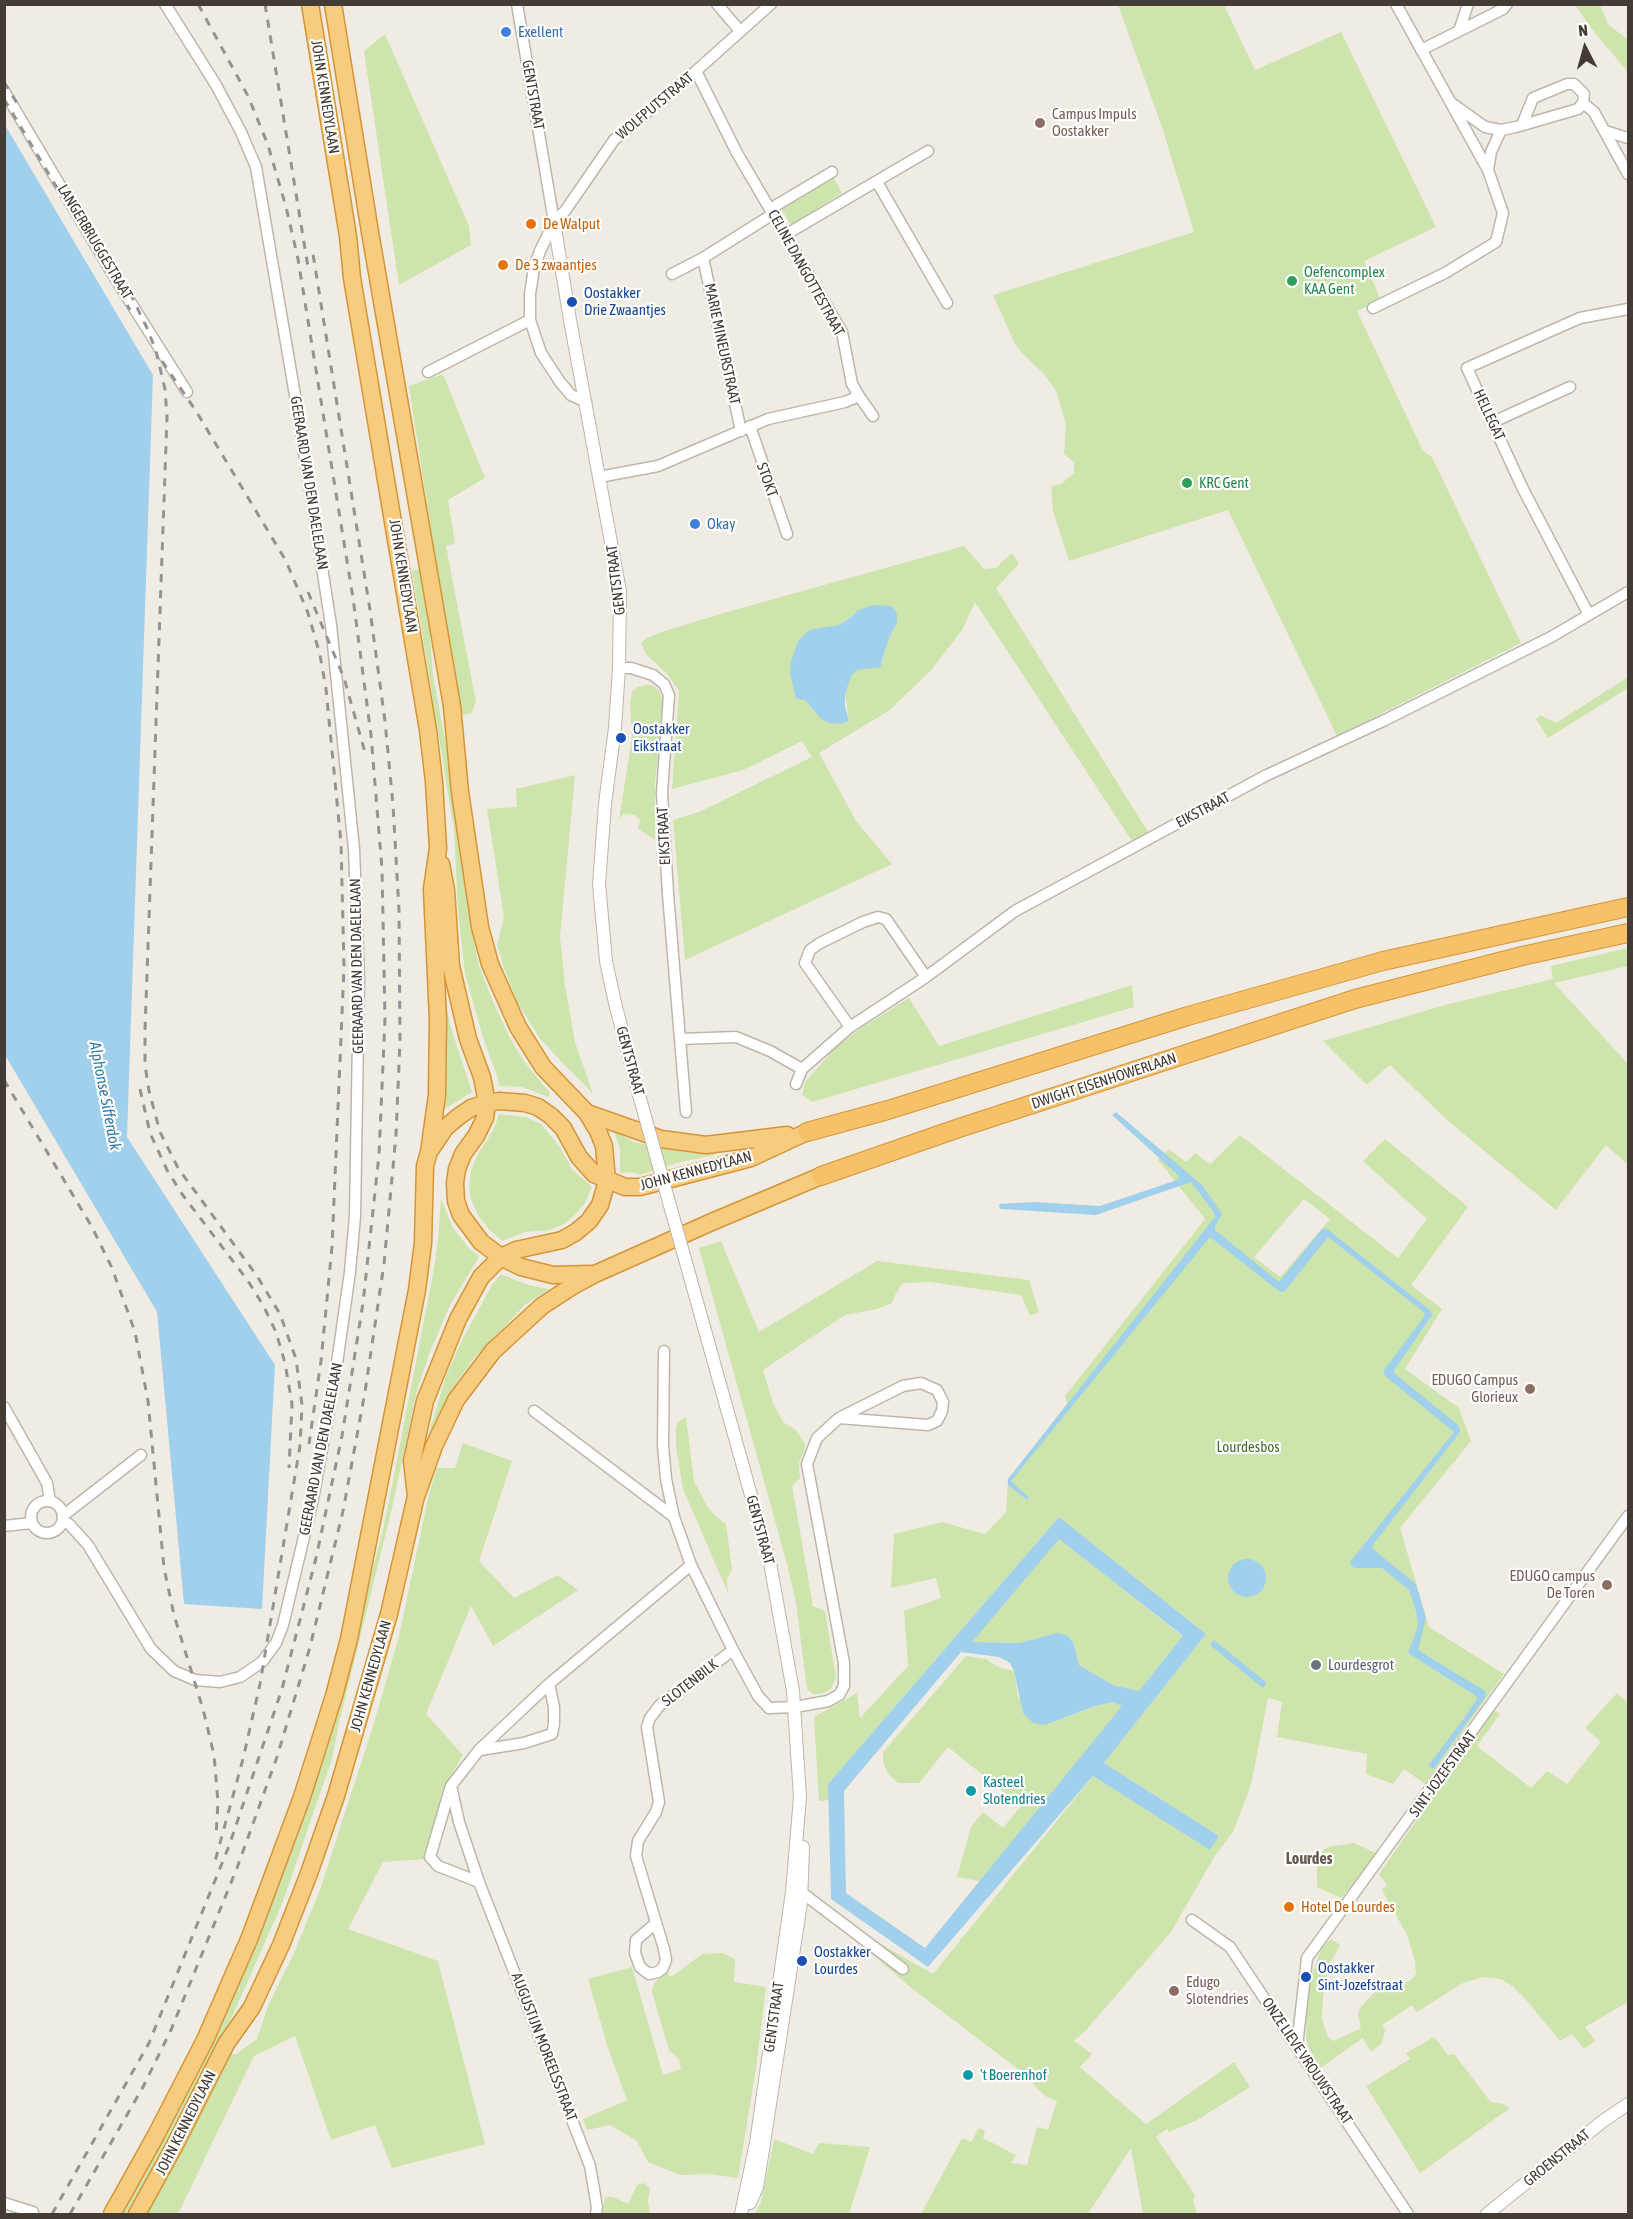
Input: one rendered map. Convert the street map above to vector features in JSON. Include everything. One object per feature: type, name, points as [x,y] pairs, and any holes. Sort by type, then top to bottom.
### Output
[{"type":"highway","name":"JOHN KENNEDYLAAN","points":[[112,2214],[155,2137],[209,2030],[270,1886],[321,1740],[349,1640],[417,1290],[423,1243],[423,1182],[437,1095],[439,1059],[432,889],[438,848],[428,730],[352,278],[348,236],[310,4]]},
{"type":"highway","name":"JOHN KENNEDYLAAN","points":[[137,2214],[176,2145],[226,2044],[252,2007],[297,1905],[346,1762],[389,1614],[416,1496],[412,1461],[425,1401],[458,1319],[481,1276],[501,1257],[516,1250],[562,1240],[589,1221],[600,1206],[607,1181],[604,1146],[587,1113],[543,1067],[518,1028],[490,964],[480,927],[460,792],[452,706],[333,4]]},
{"type":"highway","name":"DWIGHT EISENHOWERLAAN","points":[[438,848],[446,890],[451,966],[455,988],[468,1039],[482,1077],[487,1103],[485,1118],[463,1154],[457,1169],[456,1201],[466,1222],[481,1242],[501,1257],[521,1267],[553,1275],[595,1274]]},
{"type":"highway","points":[[807,1132],[888,1110],[1188,1016],[1383,961],[1629,908]]},
{"type":"highway","name":"DWIGHT EISENHOWERLAAN","points":[[416,1496],[448,1416],[471,1377],[493,1351],[542,1306],[595,1274],[821,1176],[948,1131],[1355,999],[1522,956],[1629,933]]},
{"type":"highway","name":"JOHN KENNEDYLAAN","points":[[429,1152],[446,1128],[458,1117],[487,1103],[510,1101],[538,1107],[551,1116],[563,1128],[586,1166],[594,1174],[607,1181],[625,1186],[640,1187],[656,1184],[751,1158],[807,1132]]},
{"type":"highway","name":"JOHN KENNEDYLAAN","points":[[587,1113],[661,1139],[706,1145],[730,1144],[807,1132]]},
{"type":"street","name":"GEERAARD VAN DEN DAELELAAN","points":[[63,1518],[88,1545],[151,1649],[174,1671],[195,1680],[220,1682],[240,1677],[262,1662],[280,1635],[313,1499],[335,1377],[350,1272],[355,1216],[359,979],[354,849],[331,625],[297,407],[256,167],[241,132],[216,85],[165,4]]},
{"type":"street","name":"GENTSTRAAT","points":[[517,4],[570,320],[620,591],[619,668],[615,728],[605,804],[599,884],[606,961],[639,1095],[770,1563],[795,1707],[800,1814],[797,1892],[760,2143],[742,2214]]},
{"type":"street","points":[[717,4],[740,31]]},
{"type":"street","name":"WOLFPUTSTRAAT","points":[[554,222],[565,211],[614,140],[771,4]]},
{"type":"street","points":[[1373,308],[1445,273],[1496,242],[1503,213],[1488,170],[1396,4]]},
{"type":"street","points":[[1459,31],[1468,4]]},
{"type":"street","points":[[1421,50],[1503,9],[1507,4]]},
{"type":"street","name":"CELINE DANGOTTESTRAAT","points":[[696,71],[737,153],[842,332],[852,384],[873,416]]},
{"type":"street","points":[[1450,102],[1485,128],[1500,130],[1522,125],[1578,109],[1583,103],[1584,94],[1574,84],[1567,84],[1533,98],[1522,125]]},
{"type":"street","name":"LANGERBRUGGESTRAAT","points":[[4,91],[112,273],[187,392]]},
{"type":"street","points":[[1583,103],[1594,112],[1629,174]]},
{"type":"street","points":[[1488,170],[1491,152],[1500,130]]},
{"type":"street","points":[[1605,131],[1629,138]]},
{"type":"street","points":[[785,235],[928,151]]},
{"type":"street","points":[[672,274],[703,258],[832,172]]},
{"type":"street","points":[[877,182],[947,303]]},
{"type":"street","points":[[554,222],[534,268],[530,294],[530,320],[541,352],[560,382],[570,395],[586,402]]},
{"type":"street","name":"MARIE MINEURSTRAAT","points":[[703,258],[745,429]]},
{"type":"street","name":"HELLEGAT","points":[[1589,615],[1523,489],[1467,368],[1580,318],[1629,309]]},
{"type":"street","points":[[428,372],[530,320]]},
{"type":"street","points":[[1493,422],[1570,387]]},
{"type":"street","points":[[599,477],[658,466],[768,419],[845,402],[859,396]]},
{"type":"street","name":"STOKT","points":[[745,429],[787,534]]},
{"type":"street","name":"EIKSTRAAT","points":[[795,1084],[802,1069],[850,1027],[926,977],[1016,911],[1265,776],[1385,720],[1551,637],[1629,592]]},
{"type":"street","name":"EIKSTRAAT","points":[[619,668],[631,668],[653,675],[664,684],[669,695],[662,793],[686,1112]]},
{"type":"street","points":[[850,1027],[805,963],[810,950],[820,943],[863,922],[878,917],[886,919],[926,977]]},
{"type":"street","points":[[680,1039],[736,1037],[770,1051],[802,1069]]},
{"type":"street","points":[[664,1351],[663,1445],[666,1479],[674,1517],[691,1564],[733,1650],[758,1695],[769,1708],[795,1707],[828,1701],[839,1695],[844,1686],[844,1663],[807,1464],[817,1438],[839,1418],[903,1386],[921,1383],[937,1390],[943,1402],[938,1421],[928,1425],[839,1418]]},
{"type":"street","points":[[4,1407],[47,1483],[50,1501]]},
{"type":"street","points":[[534,1411],[674,1517]]},
{"type":"street","points":[[63,1518],[59,1505],[50,1501],[44,1501],[32,1511],[32,1523],[39,1531],[50,1533],[58,1529],[63,1518],[141,1455]]},
{"type":"street","name":"SINT-JOZEFSTRAAT","points":[[1297,2046],[1307,1958],[1629,1516]]},
{"type":"street","points":[[4,1526],[32,1523]]},
{"type":"street","points":[[479,1882],[438,1866],[430,1857],[452,1786],[480,1750],[549,1684],[691,1564]]},
{"type":"street","name":"SLOTENBILK","points":[[656,1923],[636,1856],[638,1841],[656,1812],[659,1802],[647,1727],[650,1718],[660,1706],[733,1650]]},
{"type":"street","points":[[480,1750],[524,1743],[552,1734],[554,1707],[549,1684]]},
{"type":"street","name":"AUGUSTIJN MOREELSSTRAAT","points":[[452,1786],[459,1822],[479,1882],[590,2166],[597,2207],[596,2214]]},
{"type":"street","points":[[797,1892],[903,1969]]},
{"type":"street","name":"ONZE LIEVE VROUWSTRAAT","points":[[1192,1920],[1230,1947],[1408,2214]]},
{"type":"street","name":"GROENSTRAAT","points":[[1487,2214],[1603,2121],[1629,2104]]},
{"type":"street","points":[[4,2203],[33,2212]]},
{"type":"green space","points":[[1118,5],[1224,5],[1255,70],[1341,32],[1436,227],[1364,261],[1381,300],[1357,311],[1423,451],[1432,457],[1521,643],[1337,736],[1228,510],[1069,561],[1053,511],[1051,486],[1061,484],[1074,473],[1074,462],[1064,454],[1066,425],[1056,391],[1045,375],[1015,344],[993,295],[1194,232],[1162,127]]},
{"type":"green space","points":[[1575,5],[1600,5],[1608,24],[1628,40],[1628,72],[1595,33]]},
{"type":"green space","points":[[385,34],[469,226],[471,245],[399,285],[364,51]]},
{"type":"green space","points":[[832,175],[842,193],[791,225],[780,207]]},
{"type":"green space","points":[[443,374],[485,478],[448,500],[455,543],[446,546],[476,702],[471,714],[459,715],[409,386]]},
{"type":"green space","points":[[964,546],[984,569],[996,568],[1012,553],[1019,564],[996,588],[1148,832],[1132,841],[975,602],[962,630],[932,669],[890,710],[819,753],[856,821],[892,864],[685,960],[673,820],[699,812],[812,757],[802,741],[743,770],[672,789],[679,691],[667,674],[645,653],[641,643],[665,631]],"holes":[[[854,615],[897,623],[881,663],[856,670],[851,676],[845,695],[849,721],[820,718],[805,700],[839,625]]]},
{"type":"green space","points":[[419,569],[429,623],[433,675],[447,751],[468,914],[479,966],[509,1036],[523,1060],[550,1093],[548,1097],[522,1087],[499,1086],[465,974],[458,911],[454,830],[412,571]]},
{"type":"green space","points":[[1628,677],[1628,688],[1548,738],[1536,719],[1540,715],[1556,723]]},
{"type":"green space","points":[[646,685],[652,685],[658,690],[663,707],[655,784],[655,840],[638,829],[640,820],[634,815],[623,814],[619,820],[632,737],[630,704],[632,692]]},
{"type":"green space","points":[[575,775],[560,937],[565,985],[575,1042],[593,1094],[541,1040],[517,1002],[505,971],[497,945],[504,917],[487,809],[517,807],[516,789]]},
{"type":"green space","points":[[1628,948],[1628,966],[1554,983],[1628,1064],[1628,1165],[1606,1145],[1556,1210],[1447,1120],[1390,1065],[1367,1085],[1323,1041],[1445,1005],[1553,979],[1551,966]]},
{"type":"green space","points":[[1132,985],[1134,1007],[812,1102],[802,1095],[805,1082],[835,1048],[861,1028],[909,998],[939,1046]]},
{"type":"green space","points":[[444,1004],[446,1004],[450,1025],[472,1092],[443,1110],[447,1050]]},
{"type":"green space","points":[[499,1114],[526,1117],[541,1124],[560,1147],[572,1169],[592,1187],[585,1203],[564,1224],[550,1230],[526,1232],[502,1241],[478,1215],[469,1188],[471,1170],[494,1129]]},
{"type":"green space","points":[[614,1131],[634,1142],[692,1153],[714,1152],[715,1155],[676,1163],[640,1175],[631,1172],[620,1173],[620,1149]]},
{"type":"green space","name":"Lourdesbos","points":[[1240,1135],[1398,1258],[1427,1219],[1363,1161],[1385,1139],[1468,1207],[1411,1285],[1442,1309],[1405,1369],[1459,1408],[1471,1441],[1400,1528],[1429,1627],[1504,1674],[1425,1784],[1404,1769],[1393,1784],[1366,1774],[1367,1754],[1277,1737],[1282,1702],[1268,1698],[1251,1785],[1233,1832],[1216,1854],[1171,1932],[1074,2041],[1092,2054],[1080,2067],[1146,2124],[1234,2062],[1250,2087],[1197,2120],[1169,2132],[1167,2129],[1156,2137],[1195,2195],[1193,2200],[1197,2214],[1143,2214],[1131,2148],[1088,2214],[921,2214],[962,2138],[971,2142],[979,2128],[985,2131],[983,2138],[1016,2155],[1011,2163],[1027,2165],[1037,2127],[1048,2130],[1057,2101],[1045,2096],[1019,2070],[909,1986],[872,1954],[879,1943],[933,1974],[1093,1776],[1210,1849],[1219,1836],[1104,1763],[1206,1634],[1059,1517],[828,1784],[829,1800],[819,1801],[814,1717],[857,1693],[860,1718],[908,1666],[904,1611],[941,1598],[936,1578],[891,1588],[894,1534],[942,1522],[985,1534],[1006,1512],[1008,1479],[1067,1404],[1065,1396],[1205,1219],[1158,1160],[1169,1149],[1186,1162],[1195,1153],[1210,1164]],"holes":[[[1304,1199],[1330,1219],[1280,1277],[1254,1257]]]},
{"type":"green space","points":[[441,1199],[453,1228],[479,1257],[450,1305],[417,1390],[393,1504],[332,1759],[282,1904],[223,2037],[131,2214],[118,2214],[207,2047],[361,1613],[382,1534],[433,1274]]},
{"type":"green space","points":[[721,1241],[759,1332],[877,1261],[1029,1280],[1039,1312],[1030,1316],[1021,1295],[930,1282],[903,1283],[892,1303],[877,1309],[845,1315],[763,1370],[773,1403],[783,1422],[796,1430],[806,1446],[799,1463],[800,1478],[792,1486],[813,1606],[825,1611],[836,1677],[831,1689],[824,1693],[814,1695],[807,1689],[796,1603],[787,1564],[699,1248]]},
{"type":"green space","points":[[501,1274],[528,1285],[549,1289],[525,1305],[474,1358],[453,1388],[428,1436],[446,1376],[462,1340],[492,1285]]},
{"type":"green space","points":[[686,1417],[694,1481],[707,1506],[726,1524],[732,1569],[727,1579],[728,1593],[683,1489],[676,1446],[676,1428],[678,1422]]},
{"type":"green space","points":[[463,1443],[512,1461],[479,1561],[514,1598],[558,1575],[578,1590],[493,1646],[471,1606],[426,1714],[463,1755],[444,1788],[424,1859],[383,1862],[348,1929],[438,1961],[485,2144],[392,2168],[375,2125],[331,2140],[295,2036],[254,2056],[179,2212],[146,2214],[185,2146],[230,2053],[235,2055],[257,2039],[268,2006],[294,1953],[320,1890],[374,1723],[399,1636],[429,1494],[437,1468],[455,1468]]},
{"type":"green space","points":[[1059,1538],[1183,1637],[1139,1691],[1113,1685],[1079,1665],[1073,1642],[1067,1635],[1057,1633],[1019,1643],[971,1642]]},
{"type":"green space","points":[[966,1656],[986,1659],[998,1667],[1014,1671],[1018,1697],[1045,1725],[1095,1706],[1113,1702],[1123,1706],[980,1881],[957,1877],[971,1827],[983,1812],[1003,1828],[1021,1806],[948,1747],[919,1783],[898,1783],[888,1774],[883,1762],[883,1752]]},
{"type":"green space","points":[[1617,1693],[1628,1703],[1628,2002],[1585,2027],[1595,2041],[1584,2049],[1572,2034],[1560,2041],[1511,1985],[1501,1979],[1483,1977],[1463,1983],[1417,2012],[1412,2005],[1382,2025],[1385,2030],[1382,2043],[1371,2052],[1363,2038],[1319,2069],[1306,2038],[1307,1988],[1321,1949],[1331,1939],[1340,1945],[1330,1964],[1323,1995],[1322,2019],[1328,2037],[1334,2041],[1361,2028],[1358,2015],[1360,2008],[1383,1983],[1390,1982],[1398,1985],[1411,1980],[1416,1974],[1415,1961],[1407,1935],[1382,1890],[1387,1885],[1379,1874],[1494,1710],[1500,1714],[1477,1746],[1531,1788],[1547,1771],[1567,1784],[1601,1742],[1585,1728]]},
{"type":"green space","points":[[1354,1843],[1378,1854],[1341,1898],[1317,1887],[1317,1863],[1323,1850],[1328,1847]]},
{"type":"green space","points":[[722,1953],[735,1959],[734,1982],[766,1987],[756,2068],[738,2178],[708,2174],[680,2175],[648,2162],[636,2140],[610,2125],[587,2130],[583,2119],[627,2100],[608,2048],[588,1979],[632,1967],[663,2075],[681,2069],[679,2059],[669,2050],[652,1992],[654,1983],[667,1972],[671,1977],[702,1954]]},
{"type":"green space","points":[[1434,2037],[1448,2055],[1454,2054],[1491,2102],[1510,2108],[1420,2173],[1366,2086],[1410,2059],[1406,2053]]},
{"type":"green space","points":[[774,2139],[813,2154],[819,2143],[870,2147],[849,2214],[755,2214],[761,2202]]},
{"type":"green space","points":[[644,2183],[650,2188],[648,2201],[650,2214],[603,2214],[605,2197],[613,2197],[628,2204],[637,2185]]},
{"type":"water","name":"Alphonse Sifferdok","points":[[5,125],[153,375],[127,1137],[275,1365],[262,1609],[184,1604],[157,1312],[5,1055]]},
{"type":"water","points":[[872,605],[892,606],[897,614],[897,623],[890,636],[881,663],[882,667],[857,670],[851,676],[845,695],[849,721],[840,724],[829,723],[820,718],[805,700],[796,699],[790,673],[798,641],[809,630],[839,625],[857,611]]},
{"type":"water","points":[[1116,1112],[1202,1185],[1222,1214],[1215,1230],[1279,1282],[1322,1229],[1326,1228],[1431,1311],[1432,1315],[1394,1373],[1459,1426],[1460,1432],[1372,1546],[1416,1584],[1426,1618],[1418,1650],[1485,1691],[1486,1696],[1434,1769],[1428,1766],[1462,1721],[1477,1699],[1476,1696],[1408,1653],[1418,1626],[1409,1590],[1382,1568],[1357,1568],[1352,1567],[1350,1562],[1454,1432],[1384,1375],[1384,1370],[1425,1313],[1328,1237],[1284,1292],[1280,1292],[1210,1237],[1011,1481],[1029,1498],[1027,1500],[1008,1485],[1008,1479],[1215,1217],[1191,1182],[1096,1215],[1000,1209],[999,1204],[1034,1202],[1100,1206],[1177,1180],[1179,1176],[1112,1115]]},
{"type":"water","points":[[1059,1517],[1206,1634],[1104,1763],[1219,1836],[1210,1850],[1093,1776],[928,1967],[831,1899],[828,1784]],"holes":[[[1059,1539],[1183,1636],[1139,1691],[1113,1685],[1079,1665],[1073,1642],[1067,1635],[1057,1633],[1019,1643],[972,1642]],[[961,1652],[999,1657],[1010,1663],[1014,1671],[1023,1713],[1033,1723],[1045,1725],[1095,1706],[1113,1702],[1122,1706],[925,1948],[846,1893],[844,1791]]]},
{"type":"water","points":[[1247,1559],[1260,1565],[1266,1578],[1260,1591],[1247,1597],[1234,1591],[1228,1578],[1234,1565]]},
{"type":"water","points":[[1214,1640],[1267,1683],[1263,1688],[1210,1645]]},
{"type":"railway","points":[[52,2214],[149,2043],[229,1846],[282,1689],[316,1558],[342,1436],[363,1303],[379,1155],[385,1019],[382,869],[371,735],[353,598],[298,259],[286,207],[268,145],[248,96],[198,4]]},
{"type":"railway","points":[[265,4],[308,267]]},
{"type":"railway","points":[[4,82],[20,108]]},
{"type":"railway","points":[[4,99],[130,310]]},
{"type":"railway","points":[[70,2214],[143,2087],[171,2030],[237,1868],[277,1757],[310,1647],[343,1511],[365,1392],[384,1264],[396,1135],[400,1041],[399,910],[393,805],[385,721],[370,610],[313,254]]},
{"type":"railway","points":[[130,293],[156,351],[165,389],[167,417],[145,1030],[145,1065],[149,1091],[160,1132],[178,1168],[257,1276],[280,1314],[296,1359],[302,1405],[300,1446],[260,1684],[243,1759],[214,1865]]},
{"type":"railway","points":[[162,361],[196,411],[286,561],[308,613],[320,655],[326,689],[341,843],[344,967],[332,1247],[321,1361],[309,1444]]},
{"type":"railway","points":[[308,592],[344,678],[366,756]]},
{"type":"railway","points":[[4,1080],[92,1227],[112,1268],[135,1332],[148,1401],[164,1568],[174,1615],[203,1709],[214,1755],[218,1802],[216,1836]]},
{"type":"railway","points":[[140,1089],[150,1133],[167,1170],[182,1194],[248,1281],[276,1332],[285,1363],[292,1404],[289,1468]]},
{"type":"place","name":"Exellent","points":[[506,32]]},
{"type":"place","name":"Campus Impuls Oostakker","points":[[1040,123]]},
{"type":"place","name":"De Walput","points":[[531,224]]},
{"type":"place","name":"De 3 zwaantjes","points":[[503,265]]},
{"type":"place","name":"Oefencomplex KAA Gent","points":[[1292,281]]},
{"type":"place","name":"Oostakker Drie Zwaantjes","points":[[572,302]]},
{"type":"place","name":"KRC Gent","points":[[1187,483]]},
{"type":"place","name":"Okay","points":[[695,524]]},
{"type":"place","name":"Oostakker Eikstraat","points":[[621,738]]},
{"type":"place","name":"EDUGO Campus Glorieux","points":[[1530,1389]]},
{"type":"place","name":"EDUGO campus De Toren","points":[[1607,1585]]},
{"type":"place","name":"Lourdesgrot","points":[[1316,1665]]},
{"type":"place","name":"Kasteel Slotendries","points":[[971,1791]]},
{"type":"place","name":"Hotel De Lourdes","points":[[1289,1907]]},
{"type":"place","name":"Oostakker Lourdes","points":[[802,1961]]},
{"type":"place","name":"Oostakker Sint-Jozefstraat","points":[[1306,1977]]},
{"type":"place","name":"Edugo Slotendries","points":[[1174,1991]]},
{"type":"place","name":"'t Boerenhof","points":[[968,2075]]},
{"type":"district","name":"Lourdes","points":[[1309,1859]]}]
